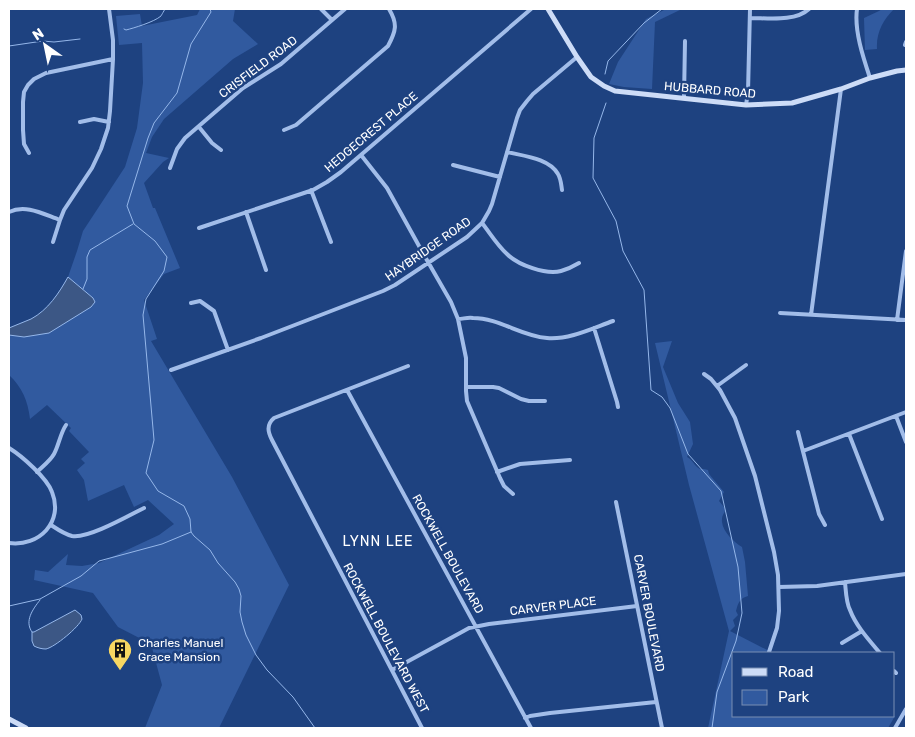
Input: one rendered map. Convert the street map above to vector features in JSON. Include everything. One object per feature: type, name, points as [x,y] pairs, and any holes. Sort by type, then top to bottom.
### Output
[{"type":"main road","name":"HUBBARD ROAD","points":[[548,9],[591,77],[615,91],[746,105],[792,103],[841,89],[870,78],[906,70]]},
{"type":"main road","points":[[9,720],[26,728]]},
{"type":"street","points":[[53,242],[60,220],[92,168],[108,128],[113,79],[113,40],[109,9]]},
{"type":"street","points":[[321,9],[332,20]]},
{"type":"street","name":"CRISFIELD ROAD","points":[[170,168],[185,138],[243,88],[281,64],[345,9]]},
{"type":"street","points":[[284,130],[296,125],[388,46],[395,29],[394,17],[389,9]]},
{"type":"street","name":"HEDGECREST PLACE","points":[[199,228],[311,190],[334,178],[531,9]]},
{"type":"street","points":[[746,105],[750,9]]},
{"type":"street","points":[[750,18],[794,18],[809,9]]},
{"type":"street","points":[[856,9],[861,54],[870,78]]},
{"type":"street","points":[[684,98],[686,41]]},
{"type":"street","name":"HAYBRIDGE ROAD","points":[[171,370],[383,291],[467,237],[482,223],[489,211],[517,118],[523,106],[533,94],[577,57]]},
{"type":"street","points":[[29,153],[24,144],[23,130],[24,92],[28,85],[39,75],[113,59]]},
{"type":"street","points":[[811,315],[841,89]]},
{"type":"street","points":[[80,122],[94,119],[109,122]]},
{"type":"street","points":[[199,127],[221,150]]},
{"type":"street","points":[[507,152],[549,165],[558,174],[562,190]]},
{"type":"street","points":[[361,155],[388,188],[451,302],[458,319],[466,358],[467,401],[497,472],[504,486],[513,494]]},
{"type":"street","points":[[454,165],[500,177]]},
{"type":"street","points":[[311,190],[331,242]]},
{"type":"street","points":[[9,212],[31,209],[60,220]]},
{"type":"street","points":[[246,212],[266,270]]},
{"type":"street","points":[[482,223],[507,254],[518,262],[545,272],[561,271],[579,263]]},
{"type":"street","points":[[897,320],[906,250]]},
{"type":"street","points":[[191,303],[200,301],[214,311],[228,350]]},
{"type":"street","points":[[780,313],[906,320]]},
{"type":"street","points":[[458,319],[472,317],[484,319],[548,338],[566,337],[613,321]]},
{"type":"street","points":[[594,328],[618,407]]},
{"type":"street","points":[[717,386],[746,365]]},
{"type":"street","name":"ROCKWELL BOULEVARD WEST","points":[[408,366],[274,418],[268,425],[268,431],[422,728]]},
{"type":"street","points":[[704,374],[717,386],[735,418],[755,476],[774,552],[779,587],[778,620],[769,652]]},
{"type":"street","points":[[466,387],[493,386],[521,400],[545,401]]},
{"type":"street","name":"ROCKWELL BOULEVARD","points":[[347,390],[531,728]]},
{"type":"street","points":[[803,452],[906,412]]},
{"type":"street","points":[[896,416],[906,442]]},
{"type":"street","points":[[37,472],[54,454],[66,425]]},
{"type":"street","points":[[798,432],[819,514],[825,525]]},
{"type":"street","points":[[849,434],[882,519]]},
{"type":"street","points":[[9,448],[19,454],[49,486],[55,506],[51,526],[42,535],[34,540],[22,543],[9,543]]},
{"type":"street","points":[[497,472],[520,464],[570,460]]},
{"type":"street","name":"CARVER BOULEVARD","points":[[616,502],[662,728]]},
{"type":"street","points":[[51,526],[63,533],[82,536],[144,508]]},
{"type":"street","points":[[779,587],[817,586],[906,574]]},
{"type":"street","points":[[845,582],[850,610],[862,631],[879,652]]},
{"type":"street","name":"CARVER PLACE","points":[[392,670],[469,628],[637,606]]},
{"type":"street","points":[[842,643],[862,631]]},
{"type":"street","points":[[525,718],[550,713],[656,702]]},
{"type":"street","points":[[895,728],[906,709]]},
{"type":"green space","points":[[200,9],[235,9],[233,21],[258,44],[233,59],[164,119],[152,137],[146,153],[169,158],[144,183],[180,268],[164,274],[144,300],[157,339],[151,341],[232,477],[289,585],[219,728],[145,728],[162,685],[151,644],[118,627],[93,593],[34,580],[35,570],[48,572],[68,554],[66,565],[82,566],[99,563],[159,535],[174,524],[148,500],[134,507],[124,485],[88,501],[84,480],[77,470],[85,463],[81,459],[89,452],[69,431],[71,428],[47,405],[30,419],[24,395],[9,375],[9,335],[24,337],[95,302],[93,298],[68,277],[83,231],[125,167],[137,128],[143,83],[142,43],[119,45],[116,16],[140,14],[142,26],[197,15]]},
{"type":"green space","points":[[666,9],[682,9],[655,22],[652,89],[609,84],[618,62],[646,19]]},
{"type":"green space","points":[[882,9],[894,9],[881,27],[877,49],[865,50],[864,18]]},
{"type":"green space","points":[[672,341],[663,367],[678,403],[690,422],[693,444],[687,457],[698,468],[708,470],[709,474],[724,492],[719,501],[725,510],[722,518],[723,526],[729,536],[742,547],[748,596],[739,603],[736,611],[738,615],[733,620],[735,626],[730,631],[771,652],[732,652],[732,717],[894,717],[888,728],[708,728],[729,631],[689,485],[655,343]]},
{"type":"shaded area","points":[[68,277],[93,298],[95,302],[91,307],[49,333],[24,337],[9,335],[9,328],[31,319],[48,306]]},
{"type":"shaded area","points":[[75,610],[81,615],[82,619],[66,636],[55,645],[46,649],[34,646],[32,632]]},
{"type":"waterway","points":[[124,29],[130,29],[154,20],[161,16],[165,9]]},
{"type":"waterway","points":[[210,9],[211,12],[191,44],[177,93],[154,123],[127,206],[134,224],[155,241],[167,257],[164,271],[146,299],[143,315],[154,440],[146,473],[158,491],[184,506],[190,519],[191,532],[210,550],[218,563],[235,582],[241,596],[240,612],[242,622],[256,655],[267,670],[293,697],[315,728]]},
{"type":"waterway","points":[[605,74],[608,61],[644,23],[662,9]]},
{"type":"waterway","points":[[9,46],[43,41],[54,42],[80,39]]},
{"type":"waterway","points":[[606,103],[594,138],[593,178],[616,221],[623,251],[644,290],[651,390],[662,397],[670,408],[688,454],[721,491],[738,567],[742,613],[736,641],[717,692],[712,728]]},
{"type":"waterway","points":[[83,289],[87,279],[87,257],[90,250],[133,224]]},
{"type":"waterway","points":[[9,606],[40,599],[81,576],[99,561],[162,544],[191,532]]},
{"type":"waterway","points":[[32,632],[29,619],[40,600]]},
{"type":"place","name":"Charles Manuel Grace Mansion","points":[[120,671]]},
{"type":"district","name":"LYNN LEE","points":[[378,541]]}]
